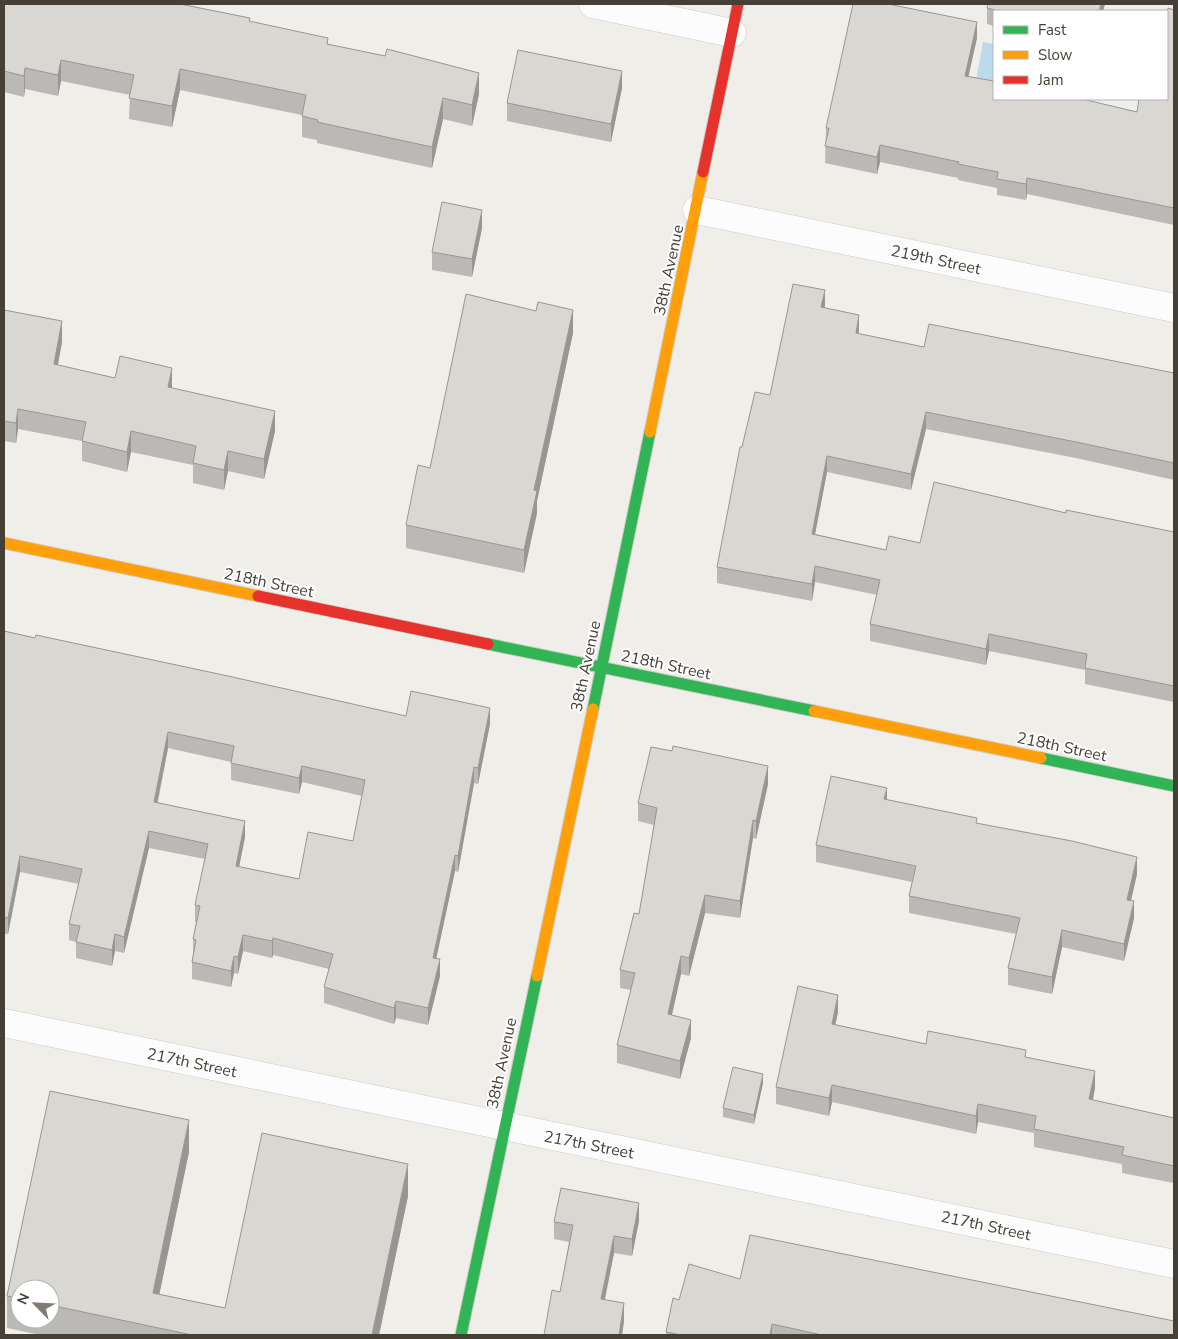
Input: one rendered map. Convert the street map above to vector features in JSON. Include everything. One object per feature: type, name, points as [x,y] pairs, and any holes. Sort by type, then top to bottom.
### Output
[{"type":"street","points":[[593,4],[732,32]]},
{"type":"street","name":"38th Avenue","points":[[461,1335],[602,667],[738,4]]},
{"type":"street","name":"219th Street","points":[[697,210],[1174,308]]},
{"type":"street","name":"218th Street","points":[[4,544],[1174,786]]},
{"type":"street","name":"217th Street","points":[[4,1023],[1174,1264]]},
{"type":"water","points":[[983,42],[993,44],[993,95],[974,92]]},
{"type":"building","points":[[4,4],[180,4],[250,18],[249,21],[328,38],[327,44],[385,56],[387,49],[479,73],[472,105],[443,98],[432,147],[317,122],[318,120],[302,116],[306,95],[180,69],[172,106],[129,98],[134,75],[61,60],[58,75],[25,68],[24,76],[4,71]]},
{"type":"building","points":[[853,4],[888,4],[977,22],[965,76],[993,81],[993,100],[1086,100],[1137,112],[1139,100],[1168,100],[1168,8],[1174,10],[1174,208],[1027,178],[1026,184],[997,179],[998,172],[880,145],[877,157],[825,146],[829,128],[826,128]]},
{"type":"building","points":[[988,4],[1101,4],[1099,10],[995,10],[987,8]]},
{"type":"building","points":[[518,50],[622,71],[611,124],[507,103]]},
{"type":"building","points":[[442,202],[482,210],[472,259],[432,252]]},
{"type":"building","points":[[793,284],[825,290],[821,307],[859,315],[856,333],[924,347],[929,324],[1174,373],[1174,463],[926,412],[911,474],[827,456],[812,534],[886,550],[889,536],[920,543],[934,482],[1066,513],[1066,510],[1174,532],[1174,686],[1085,668],[1087,654],[989,634],[986,649],[870,624],[880,580],[815,566],[812,584],[717,567],[740,447],[742,447],[755,392],[770,395]]},
{"type":"building","points":[[466,294],[536,311],[538,302],[573,310],[534,490],[537,491],[524,550],[406,525],[418,465],[430,468]]},
{"type":"building","points":[[4,310],[62,321],[54,364],[115,378],[120,356],[172,368],[168,387],[275,411],[264,459],[228,451],[224,470],[193,463],[196,446],[131,431],[127,452],[82,441],[86,422],[18,409],[16,423],[4,421]]},
{"type":"building","points":[[4,631],[35,638],[36,635],[406,716],[411,691],[490,708],[478,768],[474,767],[458,856],[455,855],[433,958],[440,959],[428,1008],[396,1001],[394,1008],[324,987],[333,954],[273,938],[272,941],[243,935],[238,957],[234,956],[231,971],[192,962],[196,940],[193,939],[200,906],[195,905],[208,844],[149,831],[124,937],[115,934],[112,950],[76,942],[80,926],[69,924],[82,869],[20,856],[8,918],[4,917]],"holes":[[[168,732],[234,746],[231,763],[299,778],[302,766],[365,780],[353,841],[308,832],[299,879],[236,866],[245,821],[154,802]]]},
{"type":"building","points":[[673,746],[768,766],[756,821],[753,820],[740,901],[705,895],[689,958],[681,956],[668,1014],[691,1020],[680,1061],[617,1045],[635,973],[620,970],[634,913],[639,914],[657,808],[638,803],[651,747],[672,751]]},
{"type":"building","points":[[831,776],[887,788],[884,799],[977,818],[976,823],[1072,841],[1137,857],[1127,900],[1134,901],[1124,944],[1062,930],[1052,977],[1008,968],[1020,918],[909,896],[916,866],[816,845]]},
{"type":"building","points":[[798,986],[838,995],[832,1024],[926,1044],[928,1031],[1026,1050],[1025,1057],[1095,1071],[1089,1099],[1174,1118],[1174,1166],[1122,1155],[1124,1147],[1034,1129],[1036,1116],[978,1104],[976,1116],[832,1085],[829,1098],[776,1087]]},
{"type":"building","points":[[733,1067],[763,1074],[754,1115],[723,1108]]},
{"type":"building","points":[[50,1091],[189,1120],[153,1293],[225,1308],[262,1133],[408,1164],[372,1335],[192,1335],[60,1307],[60,1279],[11,1279]]},
{"type":"building","points":[[561,1188],[639,1203],[632,1239],[614,1236],[601,1299],[624,1303],[619,1335],[544,1335],[552,1290],[560,1292],[573,1225],[554,1222]]},
{"type":"building","points":[[750,1235],[1174,1321],[1174,1335],[822,1335],[772,1324],[770,1335],[682,1335],[666,1332],[673,1298],[679,1300],[689,1264],[740,1279]]},
{"type":"building","points":[[10,1282],[10,1297],[7,1296]]},
{"type":"traffic: fast","points":[[593,709],[650,432]]},
{"type":"traffic: fast","points":[[488,644],[814,711]]},
{"type":"traffic: fast","points":[[1041,758],[1174,786]]},
{"type":"traffic: fast","points":[[461,1335],[537,976]]},
{"type":"traffic: slow","points":[[650,432],[703,172]]},
{"type":"traffic: slow","points":[[4,543],[258,596]]},
{"type":"traffic: slow","points":[[537,976],[593,709]]},
{"type":"traffic: slow","points":[[814,711],[1041,758]]},
{"type":"traffic: jam","points":[[703,172],[738,4]]},
{"type":"traffic: jam","points":[[258,596],[488,644]]}]
